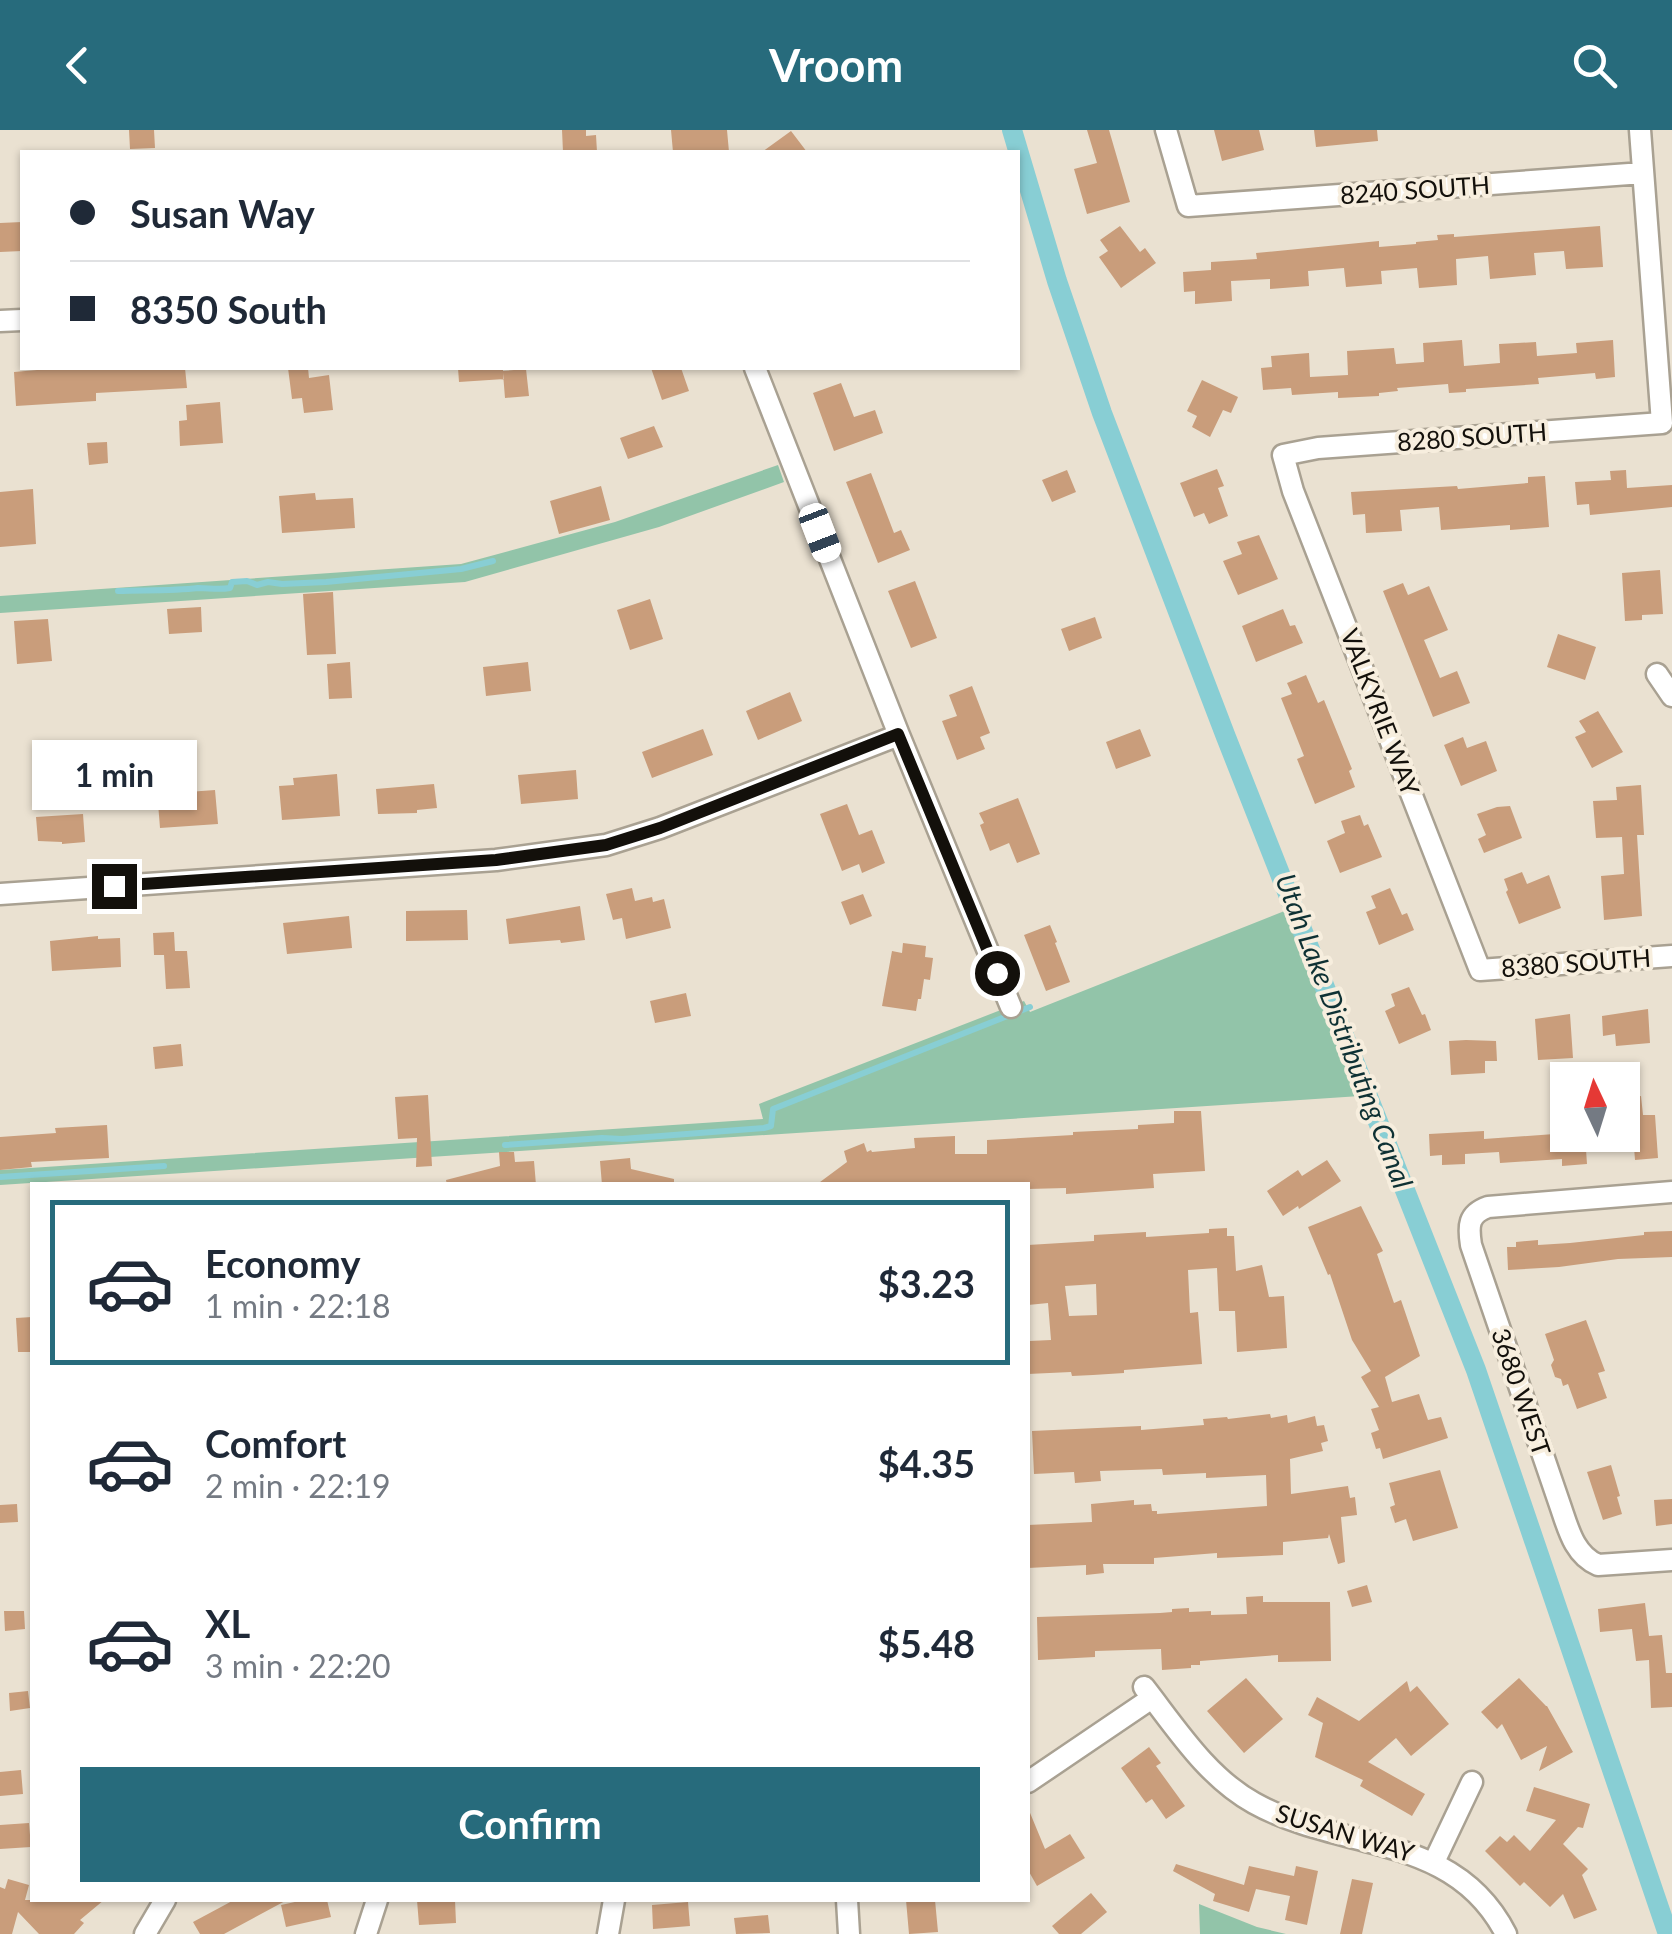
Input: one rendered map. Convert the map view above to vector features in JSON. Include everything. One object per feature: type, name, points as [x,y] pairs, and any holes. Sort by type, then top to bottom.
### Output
[{"type":"street","name":"8240 SOUTH","points":[[1166,130],[1188,206],[1643,174]]},
{"type":"street","points":[[1640,130],[1643,174]]},
{"type":"street","name":"8280 SOUTH","points":[[1283,455],[1318,448],[1662,423],[1643,174]]},
{"type":"street","points":[[757,370],[898,734],[1011,1007]]},
{"type":"street","name":"VALKYRIE WAY","points":[[1283,455],[1293,491],[1480,970]]},
{"type":"street","points":[[1657,674],[1672,696]]},
{"type":"street","points":[[0,894],[496,860],[606,845],[660,828],[898,734]]},
{"type":"street","name":"8380 SOUTH","points":[[1480,970],[1672,956]]},
{"type":"street","name":"3680 WEST","points":[[1672,1192],[1488,1207],[1471,1218],[1469,1229],[1490,1301],[1572,1538],[1581,1553],[1598,1565],[1672,1560]]},
{"type":"street","name":"SUSAN WAY","points":[[1030,1780],[1148,1692],[1212,1771],[1240,1795],[1302,1826],[1434,1862],[1466,1883],[1492,1911],[1506,1934]]},
{"type":"street","points":[[1434,1862],[1472,1782]]},
{"type":"street","points":[[145,1934],[164,1902]]},
{"type":"street","points":[[366,1934],[377,1902]]},
{"type":"street","points":[[608,1934],[614,1902]]},
{"type":"street","points":[[847,1902],[849,1934]]},
{"type":"green space","points":[[778,465],[784,482],[659,527],[465,582],[0,613],[0,596],[461,564],[615,522]]},
{"type":"green space","points":[[1287,910],[1360,1096],[0,1185],[0,1170],[763,1119],[759,1104],[1024,1001],[1030,1012]]},
{"type":"green space","points":[[1199,1904],[1257,1927],[1286,1934],[1200,1934]]},
{"type":"building","points":[[129,130],[154,130],[155,148],[130,149]]},
{"type":"building","points":[[562,130],[586,130],[586,136],[596,135],[597,150],[563,150]]},
{"type":"building","points":[[671,130],[727,130],[729,150],[673,150]]},
{"type":"building","points":[[1087,130],[1109,130],[1130,202],[1087,214],[1074,169],[1097,163]]},
{"type":"building","points":[[1214,130],[1259,130],[1264,150],[1222,161]]},
{"type":"building","points":[[1314,130],[1377,130],[1378,141],[1316,147]]},
{"type":"building","points":[[791,131],[805,150],[765,150]]},
{"type":"building","points":[[20,222],[20,251],[0,252],[0,223]]},
{"type":"building","points":[[1120,226],[1140,252],[1145,248],[1156,263],[1121,288],[1099,257],[1108,251],[1100,240]]},
{"type":"building","points":[[1600,226],[1603,267],[1566,269],[1564,251],[1534,253],[1536,275],[1490,279],[1488,256],[1456,259],[1457,285],[1419,288],[1417,268],[1381,271],[1382,284],[1346,287],[1344,268],[1308,271],[1309,286],[1270,289],[1270,279],[1231,281],[1232,301],[1195,304],[1195,291],[1184,292],[1183,272],[1211,270],[1211,262],[1257,259],[1256,253],[1379,241],[1379,247],[1416,244],[1438,240],[1437,235]]},
{"type":"building","points":[[1462,340],[1464,366],[1500,363],[1499,344],[1536,342],[1537,356],[1577,353],[1576,343],[1613,340],[1615,377],[1596,379],[1595,373],[1538,378],[1539,384],[1449,393],[1448,384],[1397,388],[1398,391],[1379,396],[1338,398],[1338,392],[1292,395],[1291,388],[1263,390],[1261,368],[1272,367],[1271,356],[1309,353],[1310,377],[1348,375],[1347,351],[1394,348],[1396,364],[1424,362],[1423,343]]},
{"type":"building","points":[[185,370],[187,388],[96,393],[96,401],[16,406],[14,372]]},
{"type":"building","points":[[288,370],[308,370],[309,378],[329,375],[333,410],[304,413],[302,398],[292,399]]},
{"type":"building","points":[[458,370],[526,370],[529,396],[505,398],[503,379],[459,382]]},
{"type":"building","points":[[652,370],[682,370],[689,391],[662,400]]},
{"type":"building","points":[[1202,380],[1238,397],[1231,413],[1223,410],[1210,437],[1192,427],[1197,416],[1187,411]]},
{"type":"building","points":[[841,383],[854,417],[875,410],[883,433],[834,451],[813,393]]},
{"type":"building","points":[[220,402],[223,443],[180,446],[179,421],[187,420],[186,405]]},
{"type":"building","points":[[654,426],[663,447],[628,459],[620,438]]},
{"type":"building","points":[[107,442],[108,463],[89,465],[87,443]]},
{"type":"building","points":[[1217,469],[1224,486],[1218,488],[1228,516],[1209,524],[1204,513],[1194,517],[1180,483]]},
{"type":"building","points":[[1067,470],[1076,492],[1052,502],[1042,480]]},
{"type":"building","points":[[1626,470],[1627,488],[1672,485],[1672,507],[1590,515],[1589,504],[1577,505],[1575,482],[1611,480],[1610,471]]},
{"type":"building","points":[[871,473],[894,533],[901,530],[910,550],[878,563],[846,482]]},
{"type":"building","points":[[1545,476],[1549,527],[1510,530],[1510,525],[1441,530],[1439,507],[1400,510],[1402,531],[1366,533],[1365,514],[1353,515],[1351,492],[1457,486],[1458,489],[1528,483],[1528,477]]},
{"type":"building","points":[[601,486],[610,520],[559,534],[550,501]]},
{"type":"building","points":[[33,489],[36,544],[0,547],[0,492]]},
{"type":"building","points":[[315,493],[316,500],[353,498],[355,528],[282,533],[279,496]]},
{"type":"building","points":[[1259,535],[1278,579],[1238,595],[1223,561],[1242,554],[1237,542]]},
{"type":"building","points":[[1660,570],[1663,614],[1625,621],[1622,573]]},
{"type":"building","points":[[915,581],[937,638],[911,648],[888,591]]},
{"type":"building","points":[[1403,583],[1408,595],[1429,586],[1448,630],[1424,640],[1440,678],[1457,671],[1470,703],[1433,717],[1383,591]]},
{"type":"building","points":[[333,592],[336,654],[307,655],[303,594]]},
{"type":"building","points":[[650,599],[663,639],[630,650],[617,610]]},
{"type":"building","points":[[201,607],[202,632],[169,634],[167,609]]},
{"type":"building","points":[[1283,609],[1303,643],[1256,662],[1242,626]]},
{"type":"building","points":[[1095,617],[1102,638],[1069,651],[1061,629]]},
{"type":"building","points":[[48,619],[52,661],[17,664],[14,621]]},
{"type":"building","points":[[1558,634],[1596,647],[1585,680],[1547,667]]},
{"type":"building","points":[[350,662],[352,698],[329,699],[327,664]]},
{"type":"building","points":[[528,662],[531,691],[486,696],[483,667]]},
{"type":"building","points":[[1306,675],[1318,703],[1324,700],[1352,769],[1349,771],[1355,787],[1315,804],[1297,759],[1304,756],[1281,698],[1292,694],[1287,683]]},
{"type":"building","points":[[972,686],[990,733],[980,737],[985,749],[957,760],[942,721],[957,716],[949,695]]},
{"type":"building","points":[[790,692],[802,721],[758,740],[746,711]]},
{"type":"building","points":[[1598,711],[1623,752],[1592,768],[1575,737],[1586,732],[1579,721]]},
{"type":"building","points":[[703,729],[713,755],[652,778],[642,752]]},
{"type":"building","points":[[1140,729],[1151,756],[1116,769],[1106,742]]},
{"type":"building","points":[[1463,737],[1467,748],[1486,741],[1497,771],[1461,786],[1444,745]]},
{"type":"building","points":[[576,770],[578,799],[521,804],[518,775]]},
{"type":"building","points":[[337,774],[340,816],[282,820],[279,786],[294,785],[293,778]]},
{"type":"building","points":[[434,784],[437,808],[378,814],[376,789]]},
{"type":"building","points":[[1641,785],[1644,835],[1637,835],[1642,916],[1604,920],[1601,876],[1624,874],[1622,837],[1596,838],[1593,801],[1617,800],[1616,787]]},
{"type":"building","points":[[215,790],[218,824],[160,828],[161,794]]},
{"type":"building","points":[[1018,798],[1040,854],[1017,863],[1009,843],[990,851],[979,813]]},
{"type":"building","points":[[847,804],[859,835],[872,830],[885,863],[862,873],[859,864],[842,871],[820,814]]},
{"type":"building","points":[[1510,806],[1522,838],[1484,853],[1478,839],[1486,835],[1477,814]]},
{"type":"building","points":[[83,814],[85,842],[38,841],[36,817]]},
{"type":"building","points":[[1360,815],[1382,857],[1340,873],[1327,841],[1345,833],[1341,821]]},
{"type":"building","points":[[1522,872],[1527,884],[1549,875],[1561,908],[1519,924],[1504,879]]},
{"type":"building","points":[[632,888],[635,901],[664,899],[671,928],[626,939],[622,918],[613,920],[606,894]]},
{"type":"building","points":[[1390,888],[1414,930],[1379,945],[1366,912],[1376,908],[1371,896]]},
{"type":"building","points":[[863,894],[872,916],[850,925],[841,902]]},
{"type":"building","points":[[580,906],[585,940],[509,944],[506,919]]},
{"type":"building","points":[[467,910],[468,940],[406,941],[406,911]]},
{"type":"building","points":[[349,916],[352,948],[287,954],[283,923]]},
{"type":"building","points":[[1050,925],[1070,982],[1046,991],[1024,935]]},
{"type":"building","points":[[174,932],[175,951],[187,951],[190,988],[166,989],[164,955],[154,955],[153,933]]},
{"type":"building","points":[[120,938],[121,967],[52,971],[50,941]]},
{"type":"building","points":[[903,943],[926,946],[925,957],[933,958],[930,980],[924,979],[916,1011],[882,1006],[892,951],[902,953]]},
{"type":"building","points":[[1409,987],[1431,1030],[1399,1044],[1385,1011],[1395,1006],[1391,994]]},
{"type":"building","points":[[686,993],[691,1016],[655,1023],[650,1001]]},
{"type":"building","points":[[1648,1009],[1650,1043],[1616,1046],[1615,1034],[1603,1036],[1602,1016]]},
{"type":"building","points":[[1570,1014],[1573,1058],[1538,1060],[1535,1019]]},
{"type":"building","points":[[1449,1041],[1496,1041],[1497,1061],[1485,1061],[1485,1073],[1451,1075]]},
{"type":"building","points":[[181,1044],[183,1066],[155,1069],[153,1047]]},
{"type":"building","points":[[428,1095],[432,1166],[416,1167],[417,1138],[398,1139],[395,1097]]},
{"type":"building","points":[[1640,1096],[1643,1115],[1655,1115],[1658,1158],[1635,1160],[1634,1152],[1640,1152]]},
{"type":"building","points":[[1174,1111],[1201,1111],[1205,1171],[1153,1174],[1154,1188],[1066,1194],[1066,1188],[1030,1189],[1030,1182],[820,1182],[847,1162],[844,1151],[864,1143],[867,1152],[872,1152],[915,1148],[914,1138],[955,1136],[955,1154],[987,1154],[987,1140],[1174,1123]]},
{"type":"building","points":[[107,1125],[109,1158],[31,1162],[32,1167],[0,1170],[0,1137]]},
{"type":"building","points":[[1484,1131],[1484,1139],[1550,1134],[1550,1152],[1586,1152],[1587,1164],[1562,1166],[1562,1159],[1500,1163],[1499,1152],[1465,1154],[1465,1164],[1442,1165],[1442,1155],[1430,1156],[1429,1134]]},
{"type":"building","points":[[499,1152],[514,1152],[515,1162],[534,1161],[536,1182],[446,1182],[446,1180],[500,1166]]},
{"type":"building","points":[[630,1158],[631,1169],[674,1182],[602,1182],[600,1161]]},
{"type":"building","points":[[1327,1160],[1341,1181],[1283,1216],[1267,1191],[1298,1170],[1302,1176]]},
{"type":"building","points":[[1361,1206],[1383,1251],[1377,1254],[1394,1303],[1401,1300],[1420,1356],[1385,1377],[1392,1402],[1419,1394],[1428,1420],[1441,1417],[1448,1438],[1383,1459],[1371,1433],[1379,1430],[1371,1409],[1379,1407],[1361,1377],[1371,1371],[1352,1340],[1330,1274],[1308,1227]]},
{"type":"building","points":[[1227,1228],[1227,1236],[1234,1236],[1236,1271],[1262,1265],[1269,1297],[1284,1296],[1287,1348],[1237,1352],[1235,1311],[1219,1311],[1217,1268],[1188,1270],[1190,1313],[1198,1312],[1202,1364],[1093,1375],[1030,1374],[1030,1341],[1051,1340],[1048,1303],[1030,1305],[1030,1245],[1094,1241],[1094,1235],[1209,1233],[1209,1229]],"holes":[[[1096,1284],[1097,1315],[1069,1316],[1065,1286]]]},
{"type":"building","points":[[1672,1231],[1672,1257],[1508,1270],[1507,1247],[1516,1247],[1516,1242],[1570,1243]]},
{"type":"building","points":[[30,1317],[30,1352],[18,1352],[16,1318]]},
{"type":"building","points":[[1586,1320],[1605,1371],[1598,1373],[1607,1398],[1577,1409],[1568,1384],[1563,1386],[1561,1379],[1555,1377],[1545,1334]]},
{"type":"building","points":[[1287,1415],[1288,1423],[1315,1416],[1317,1426],[1324,1425],[1328,1441],[1321,1443],[1323,1451],[1290,1459],[1291,1494],[1348,1486],[1350,1498],[1355,1497],[1357,1515],[1341,1517],[1345,1562],[1338,1564],[1329,1534],[1328,1538],[1283,1542],[1283,1555],[1217,1558],[1217,1553],[1154,1558],[1154,1564],[1103,1564],[1104,1573],[1086,1575],[1086,1565],[1030,1568],[1030,1525],[1092,1522],[1091,1504],[1134,1500],[1134,1505],[1151,1504],[1157,1514],[1267,1506],[1266,1475],[1206,1478],[1206,1473],[1163,1475],[1162,1469],[1100,1471],[1101,1481],[1075,1483],[1074,1472],[1034,1474],[1032,1431],[1141,1426],[1141,1430],[1204,1425],[1203,1419]]},
{"type":"building","points":[[1611,1465],[1622,1514],[1603,1520],[1587,1472]]},
{"type":"building","points":[[1440,1470],[1458,1528],[1413,1541],[1406,1519],[1395,1523],[1389,1483]]},
{"type":"building","points":[[1672,1499],[1672,1524],[1656,1526],[1654,1500]]},
{"type":"building","points":[[17,1504],[18,1522],[0,1523],[0,1505]]},
{"type":"building","points":[[1367,1585],[1372,1602],[1352,1607],[1347,1591]]},
{"type":"building","points":[[1263,1596],[1263,1602],[1330,1602],[1331,1661],[1278,1662],[1278,1655],[1200,1661],[1200,1665],[1191,1668],[1162,1670],[1161,1649],[1095,1651],[1095,1657],[1038,1660],[1037,1617],[1160,1613],[1189,1608],[1189,1612],[1211,1611],[1211,1615],[1247,1614],[1246,1597]]},
{"type":"building","points":[[1645,1603],[1649,1636],[1662,1635],[1666,1673],[1672,1673],[1672,1707],[1651,1708],[1649,1660],[1636,1661],[1632,1629],[1600,1632],[1598,1609]]},
{"type":"building","points":[[4,1611],[24,1611],[25,1629],[5,1631]]},
{"type":"building","points":[[1246,1678],[1283,1719],[1244,1753],[1207,1711]]},
{"type":"building","points":[[1519,1678],[1547,1706],[1573,1752],[1539,1771],[1547,1746],[1521,1760],[1502,1724],[1497,1729],[1481,1712]]},
{"type":"building","points":[[1407,1681],[1410,1692],[1417,1686],[1449,1724],[1411,1756],[1396,1738],[1368,1762],[1425,1794],[1412,1816],[1360,1786],[1363,1780],[1315,1757],[1323,1723],[1308,1715],[1317,1697],[1359,1721]]},
{"type":"building","points":[[28,1691],[30,1708],[10,1711],[9,1693]]},
{"type":"building","points":[[1149,1747],[1161,1763],[1156,1766],[1185,1806],[1166,1819],[1152,1799],[1146,1803],[1121,1768]]},
{"type":"building","points":[[21,1770],[23,1794],[0,1796],[0,1772]]},
{"type":"building","points":[[1534,1787],[1590,1804],[1583,1828],[1578,1827],[1563,1844],[1588,1869],[1582,1875],[1597,1910],[1574,1919],[1563,1894],[1550,1907],[1524,1882],[1520,1886],[1485,1851],[1500,1836],[1507,1842],[1514,1835],[1530,1851],[1556,1820],[1526,1811]]},
{"type":"building","points":[[1030,1813],[1045,1849],[1070,1834],[1085,1858],[1037,1886],[1030,1874]]},
{"type":"building","points":[[29,1823],[30,1847],[0,1849],[0,1825]]},
{"type":"building","points":[[1176,1864],[1244,1885],[1249,1866],[1294,1876],[1296,1866],[1318,1871],[1307,1925],[1285,1920],[1290,1896],[1256,1889],[1249,1912],[1213,1901],[1215,1894],[1173,1871]]},
{"type":"building","points":[[8,1879],[29,1885],[25,1900],[30,1902],[102,1902],[80,1920],[84,1923],[74,1934],[39,1934],[18,1912],[12,1934],[0,1934],[0,1887],[5,1889]]},
{"type":"building","points":[[1352,1879],[1373,1883],[1362,1934],[1340,1934]]},
{"type":"building","points":[[1091,1893],[1107,1912],[1081,1934],[1059,1934],[1052,1926]]},
{"type":"building","points":[[230,1902],[283,1902],[224,1934],[200,1934],[193,1922]]},
{"type":"building","points":[[327,1902],[331,1917],[286,1927],[281,1905]]},
{"type":"building","points":[[417,1902],[455,1902],[456,1923],[419,1925]]},
{"type":"building","points":[[688,1902],[690,1926],[653,1929],[652,1905]]},
{"type":"building","points":[[906,1902],[935,1902],[938,1932],[909,1934]]},
{"type":"building","points":[[768,1915],[770,1933],[736,1934],[734,1918]]},
{"type":"waterway","name":"Utah Lake Distributing Canal","points":[[1012,130],[1018,150]]},
{"type":"waterway","name":"Utah Lake Distributing Canal","points":[[1020,157],[1102,413],[1476,1370],[1668,1934]]},
{"type":"waterway","points":[[118,591],[226,589],[232,582],[247,581],[257,585],[326,582],[461,569],[493,561]]},
{"type":"waterway","points":[[505,1145],[764,1128],[771,1126],[773,1109],[1030,1007]]},
{"type":"waterway","points":[[0,1177],[164,1166]]},
{"type":"route","points":[[114,886],[496,860],[606,845],[660,828],[898,734],[997,973]]}]
